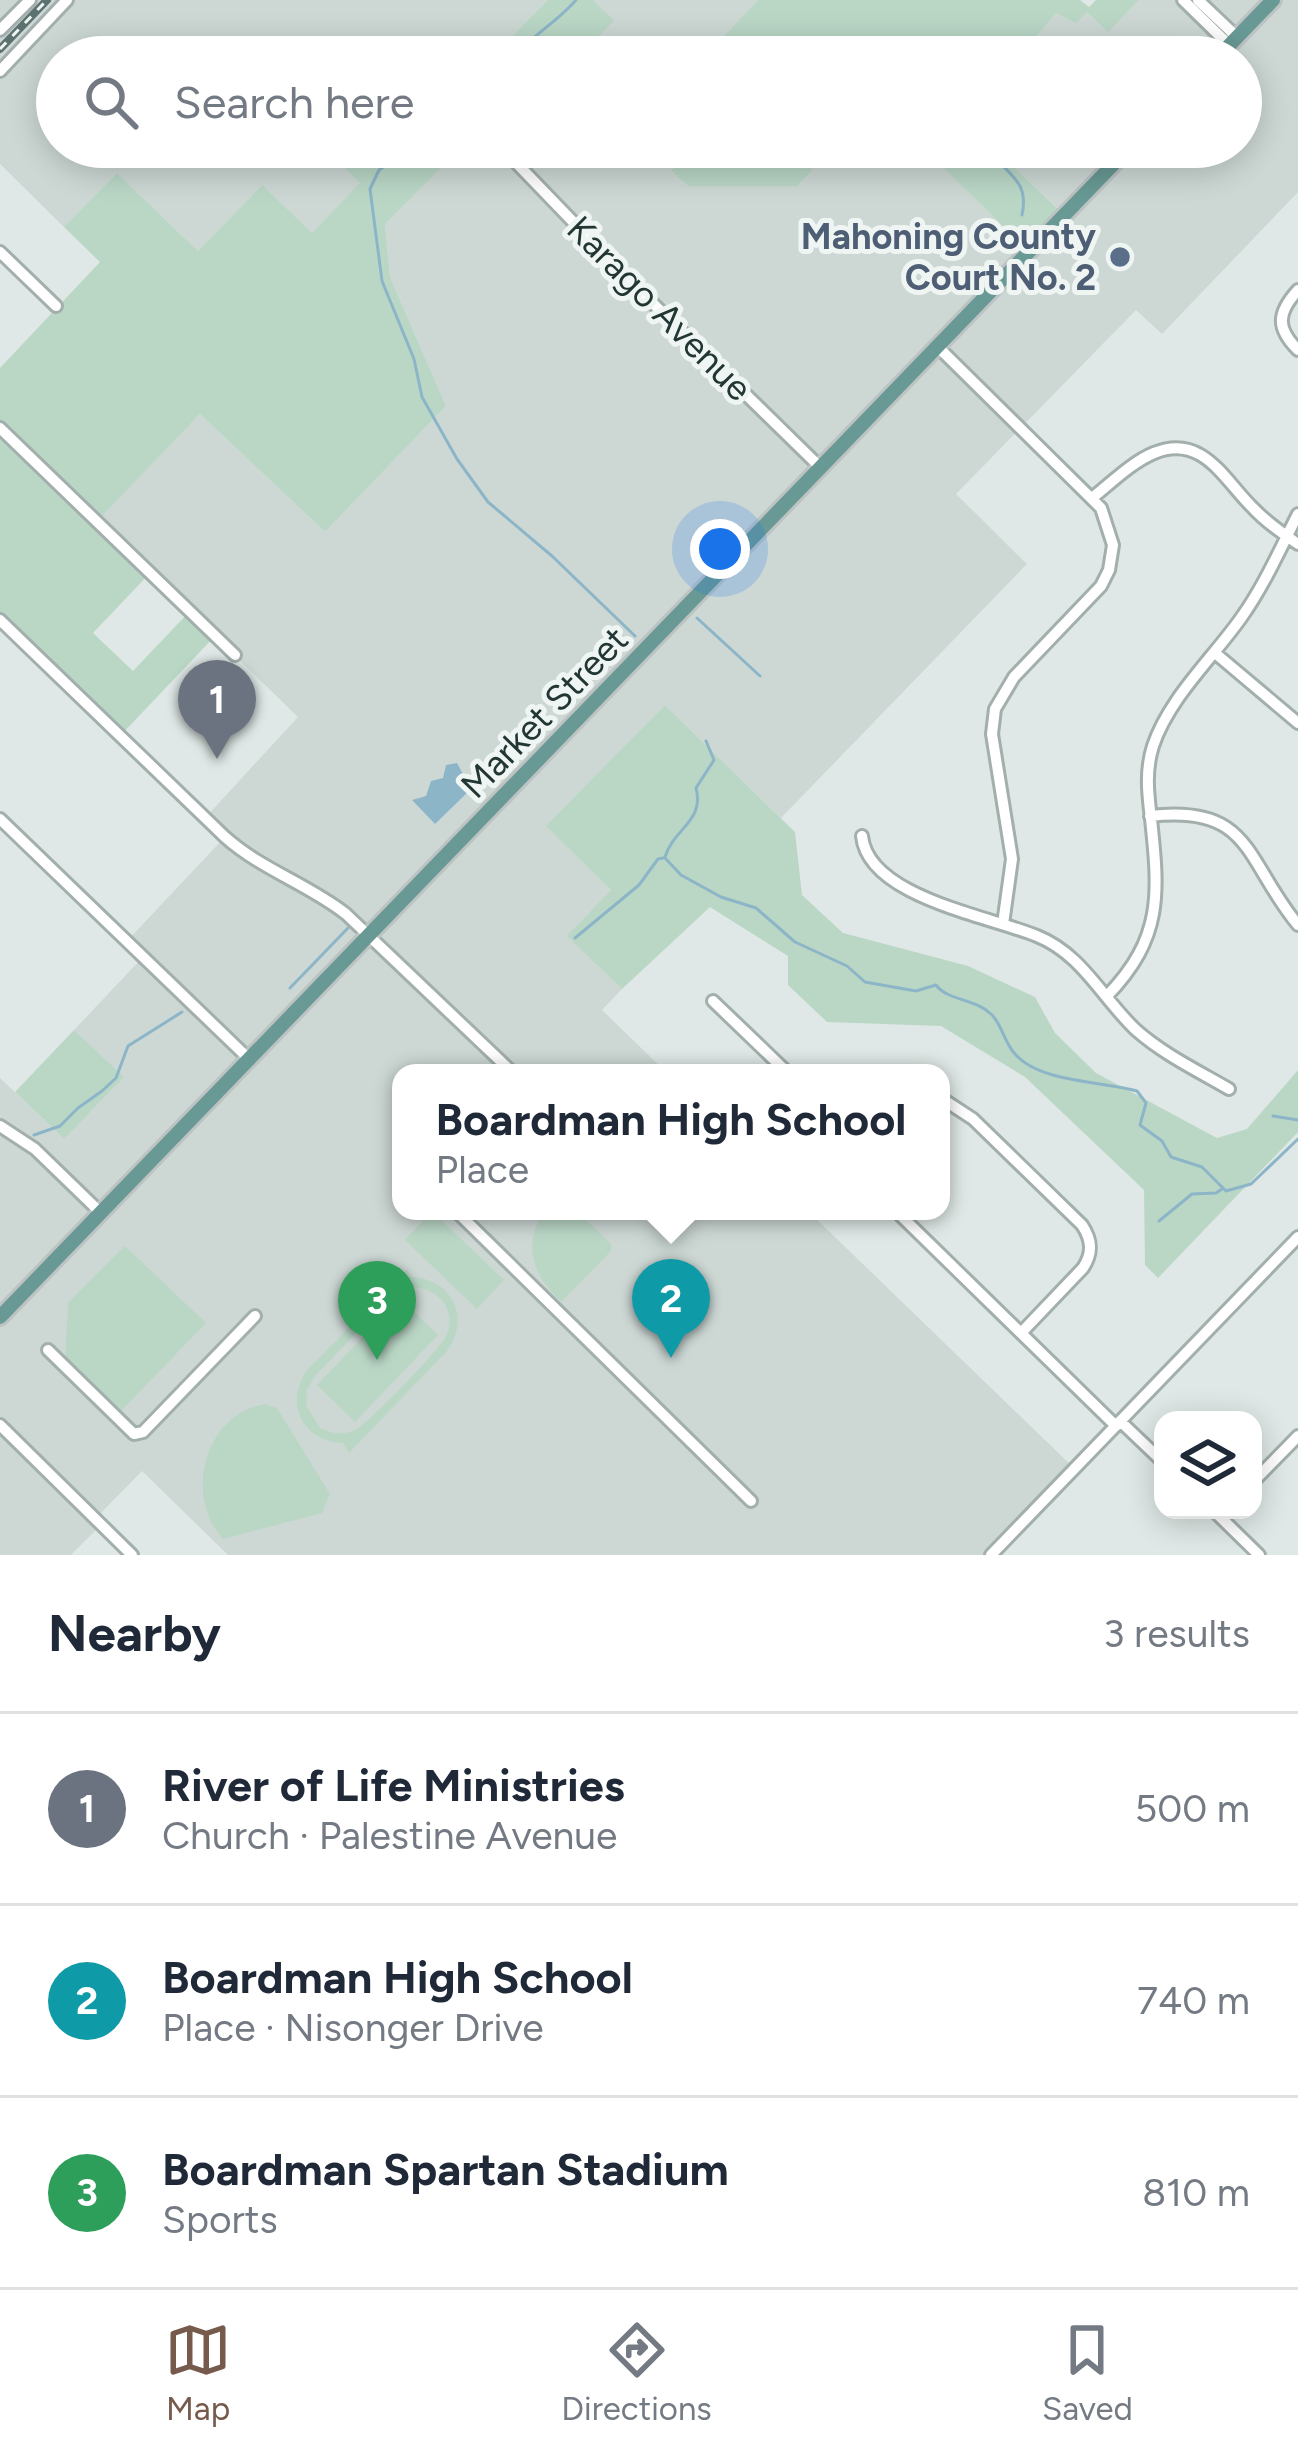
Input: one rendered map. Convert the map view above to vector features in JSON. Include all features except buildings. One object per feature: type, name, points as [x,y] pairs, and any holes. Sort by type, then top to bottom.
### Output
[{"type":"main road","points":[[1238,36],[1273,0]]},
{"type":"main road","name":"Market Street","points":[[0,1317],[1110,168]]},
{"type":"street","points":[[0,30],[30,0]]},
{"type":"street","points":[[0,70],[67,0]]},
{"type":"street","points":[[1183,0],[1218,36]]},
{"type":"street","points":[[1198,0],[1221,36]]},
{"type":"street","name":"Karago Avenue","points":[[521,168],[821,468]]},
{"type":"street","points":[[0,252],[56,306]]},
{"type":"street","points":[[1298,290],[1282,308],[1280,321],[1283,334],[1298,350]]},
{"type":"street","points":[[938,347],[1092,498],[1110,527],[1112,556],[1106,576],[1008,683],[993,715],[1012,860],[1003,923]]},
{"type":"street","points":[[0,428],[235,655]]},
{"type":"street","points":[[1092,498],[1151,454],[1189,450],[1216,464],[1252,507],[1293,540]]},
{"type":"street","points":[[1107,996],[1138,956],[1155,917],[1158,884],[1147,777],[1155,740],[1169,713],[1293,540],[1298,514]]},
{"type":"street","points":[[0,620],[238,849],[325,898],[504,1064]]},
{"type":"street","points":[[1215,653],[1298,723]]},
{"type":"street","points":[[1150,815],[1196,813],[1229,828],[1246,845],[1298,925]]},
{"type":"street","points":[[0,819],[250,1059]]},
{"type":"street","points":[[862,836],[866,858],[898,883],[1063,950],[1150,1041],[1229,1089]]},
{"type":"street","points":[[713,1001],[779,1064]]},
{"type":"street","points":[[950,1104],[974,1119],[1089,1237],[1090,1255],[1083,1268],[1021,1333]]},
{"type":"street","points":[[0,1126],[34,1149],[101,1213]]},
{"type":"street","points":[[465,1220],[751,1501]]},
{"type":"street","points":[[905,1220],[1154,1454]]},
{"type":"street","points":[[991,1555],[1298,1237]]},
{"type":"street","points":[[48,1350],[134,1434],[143,1432],[255,1316]]},
{"type":"street","points":[[0,1425],[132,1555]]},
{"type":"street","points":[[1262,1473],[1298,1436]]},
{"type":"street","points":[[1226,1519],[1259,1555]]},
{"type":"shaded area","points":[[0,0],[548,0],[512,36],[36,36],[36,168],[346,168],[361,183],[312,233],[261,186],[198,251],[117,173],[64,227],[0,164]]},
{"type":"shaded area","points":[[593,0],[758,0],[724,36],[598,36],[613,21]]},
{"type":"shaded area","points":[[1139,0],[1180,0],[1212,36],[1037,36],[1056,13],[1087,12],[1108,31]]},
{"type":"shaded area","points":[[1198,0],[1298,0],[1298,192],[1162,334],[1136,310],[956,494],[1027,564],[781,818],[665,705],[547,826],[611,890],[568,936],[622,989],[602,1010],[658,1064],[392,1064],[392,1220],[817,1220],[1075,1469],[991,1555],[228,1555],[142,1471],[96,1518],[101,1525],[71,1555],[0,1555],[0,1078],[64,1139],[123,1077],[74,1030],[142,958],[126,942],[224,838],[205,818],[298,717],[96,521],[200,414],[325,532],[446,406],[390,277],[385,224],[441,168],[672,168],[688,186],[797,186],[811,168],[944,168],[1030,251],[1110,168],[1262,168],[1262,36],[1236,36]]},
{"type":"shaded area","points":[[1016,168],[1096,168],[1057,208]]},
{"type":"green space","points":[[548,0],[593,0],[614,21],[599,36],[512,36]]},
{"type":"green space","points":[[758,0],[1080,0],[1089,7],[1096,0],[1139,0],[1108,32],[1087,12],[1076,23],[1056,13],[1037,36],[724,36]]},
{"type":"green space","points":[[345,168],[441,168],[385,224],[390,277],[446,406],[325,532],[200,414],[97,521],[150,573],[93,633],[133,671],[190,611],[215,636],[120,736],[0,620],[0,368],[100,262],[64,227],[117,173],[198,251],[262,185],[312,233],[360,183]]},
{"type":"green space","points":[[944,168],[1016,168],[1065,216],[1030,252]]},
{"type":"green space","points":[[671,170],[813,170],[797,186],[688,186]]},
{"type":"green space","points":[[665,705],[795,832],[802,895],[843,933],[968,966],[1035,997],[1055,1033],[1096,1073],[1217,1138],[1247,1129],[1298,1070],[1298,1132],[1158,1278],[1145,1265],[1144,1190],[1025,1077],[941,1026],[827,1022],[788,985],[788,956],[710,907],[622,989],[567,936],[611,890],[546,826]]},
{"type":"green space","points":[[74,1030],[124,1077],[64,1139],[15,1092]]},
{"type":"green space","points":[[424,1220],[441,1220],[504,1280],[477,1309],[405,1240]]},
{"type":"green space","points":[[540,1220],[586,1220],[611,1244],[611,1251],[561,1302],[537,1270],[532,1248]]},
{"type":"green space","points":[[125,1246],[206,1323],[119,1413],[65,1361],[68,1303]]},
{"type":"green space","points":[[407,1269],[411,1277],[438,1285],[454,1302],[457,1326],[447,1351],[349,1453],[343,1443],[317,1436],[301,1418],[297,1394],[308,1369]],"holes":[[[409,1287],[436,1295],[447,1308],[446,1336],[355,1430],[337,1433],[320,1428],[306,1405],[315,1376],[391,1297]]]},
{"type":"green space","points":[[400,1298],[438,1335],[355,1422],[317,1385]]},
{"type":"green space","points":[[265,1404],[277,1408],[330,1494],[322,1513],[223,1539],[204,1501],[206,1459],[228,1423]]},
{"type":"water","points":[[457,763],[471,789],[435,824],[412,800],[426,796],[431,781],[443,778],[446,765]]},
{"type":"waterway","points":[[535,36],[576,0]]},
{"type":"waterway","points":[[382,168],[370,189],[382,281],[414,359],[422,397],[488,502],[635,636]]},
{"type":"waterway","points":[[1005,168],[1022,190],[1022,215]]},
{"type":"waterway","points":[[697,618],[760,676]]},
{"type":"waterway","points":[[665,857],[693,817],[696,788],[714,760],[706,741]]},
{"type":"waterway","points":[[575,938],[639,885],[663,858]]},
{"type":"waterway","points":[[665,858],[681,875],[721,897],[756,908],[795,942],[847,966],[865,982],[916,991],[936,985],[984,1009],[995,1018],[1015,1054],[1040,1071],[1137,1091],[1146,1103],[1140,1125],[1162,1141],[1171,1157],[1202,1167],[1226,1191],[1251,1184],[1298,1139]]},
{"type":"waterway","points":[[290,988],[348,928]]},
{"type":"waterway","points":[[34,1135],[60,1126],[116,1078],[128,1046],[182,1012]]},
{"type":"waterway","points":[[1273,1116],[1298,1120]]},
{"type":"waterway","points":[[1159,1221],[1192,1194],[1222,1189]]},
{"type":"railway","points":[[0,49],[47,0]]},
{"type":"place","name":"Mahoning County Court No. 2","points":[[1120,257]]},
{"type":"place","name":"River of Life Ministries","points":[[217,759]]},
{"type":"place","name":"Boardman High School","points":[[671,1358]]},
{"type":"place","name":"Boardman Spartan Stadium","points":[[377,1360]]}]
